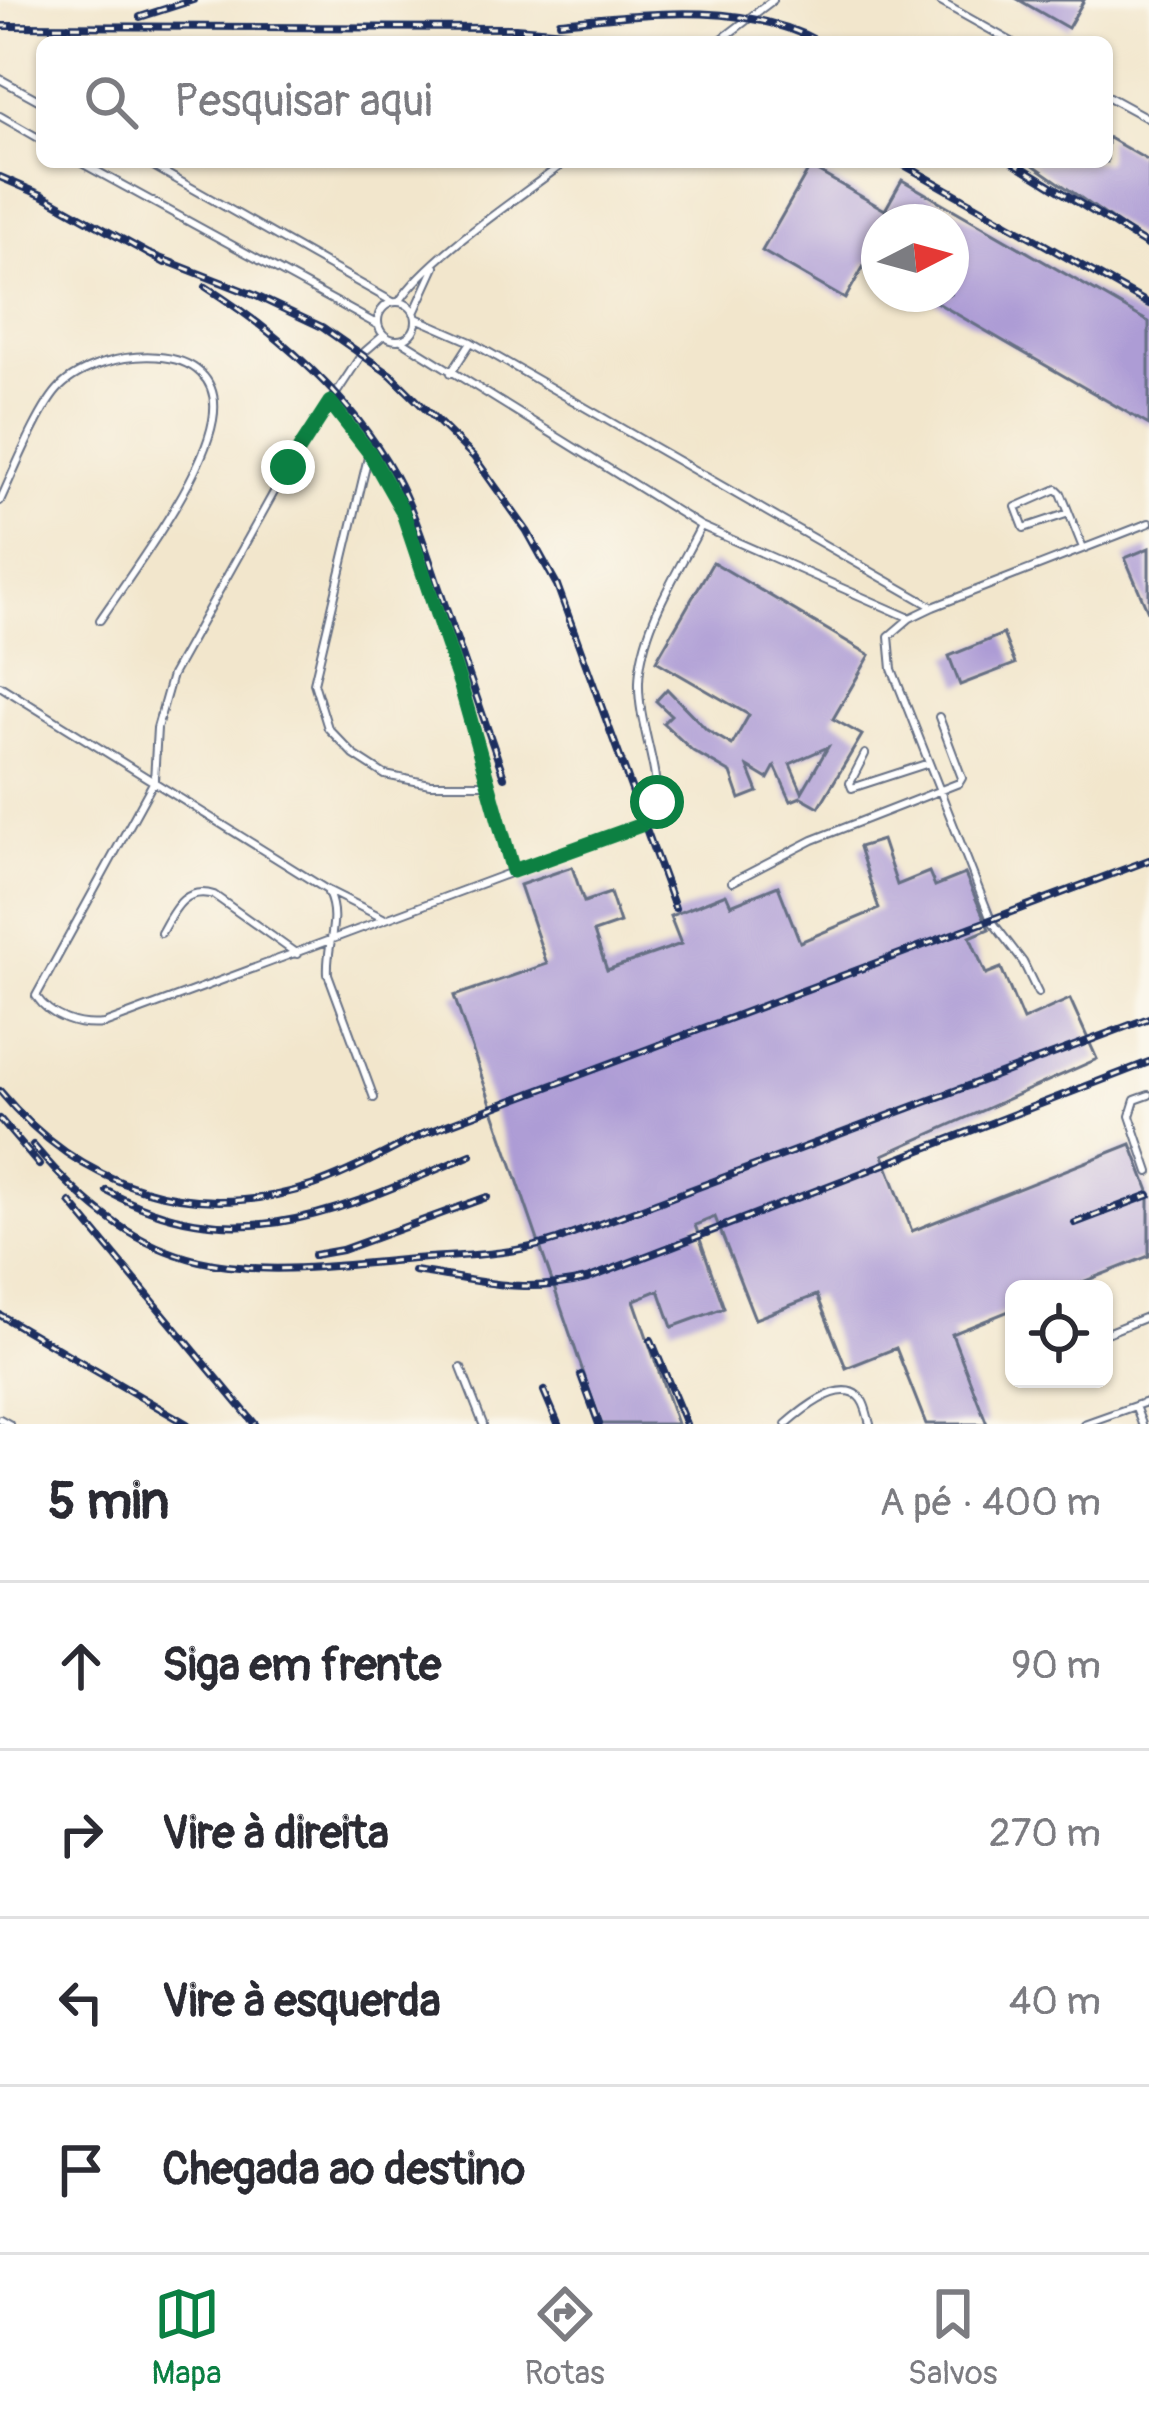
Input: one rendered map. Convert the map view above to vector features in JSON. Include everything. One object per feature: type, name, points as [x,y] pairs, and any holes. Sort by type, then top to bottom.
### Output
[{"type":"lane","points":[[726,36],[773,0]]},
{"type":"lane","points":[[937,0],[1001,36]]},
{"type":"lane","points":[[0,79],[36,100]]},
{"type":"lane","points":[[1113,99],[1149,119]]},
{"type":"lane","points":[[0,116],[36,137]]},
{"type":"lane","points":[[91,168],[378,325],[384,335],[401,340],[701,526],[910,618]]},
{"type":"lane","points":[[157,168],[933,607]]},
{"type":"lane","points":[[378,325],[383,308],[558,168]]},
{"type":"lane","points":[[401,340],[411,334],[436,262]]},
{"type":"lane","points":[[384,335],[362,354],[288,467],[172,675],[157,728],[154,781],[37,994],[40,1004],[80,1024],[104,1024],[641,825],[653,814],[657,784],[639,683],[644,647],[701,526]]},
{"type":"lane","points":[[451,373],[471,342]]},
{"type":"lane","points":[[0,501],[58,388],[79,373],[143,356],[167,355],[197,370],[211,388],[214,417],[203,452],[159,532],[100,620]]},
{"type":"lane","points":[[330,402],[369,452],[402,510],[460,683],[513,871]]},
{"type":"lane","points":[[369,452],[314,683],[328,728],[354,755],[385,775],[430,784],[488,784]]},
{"type":"lane","points":[[1069,513],[1024,528],[1016,507],[1053,488],[1061,493],[1069,513],[1083,548]]},
{"type":"lane","points":[[1038,993],[1023,962],[991,920],[887,648],[889,636],[933,607],[1149,523]]},
{"type":"lane","points":[[0,686],[327,890],[383,918]]},
{"type":"lane","points":[[732,883],[813,840],[962,778],[939,717]]},
{"type":"lane","points":[[865,754],[850,783],[852,788],[929,763]]},
{"type":"lane","points":[[327,890],[335,911],[328,974],[374,1098]]},
{"type":"lane","points":[[161,933],[178,904],[190,893],[202,891],[297,954]]},
{"type":"lane","points":[[1149,1095],[1130,1107],[1149,1172]]},
{"type":"lane","points":[[1138,1143],[1149,1138]]},
{"type":"lane","points":[[1113,1330],[1149,1316]]},
{"type":"lane","points":[[461,1368],[483,1424]]},
{"type":"lane","points":[[786,1424],[813,1403],[843,1390],[862,1400],[870,1424]]},
{"type":"lane","points":[[1084,1424],[1149,1401]]},
{"type":"lane","points":[[1135,1406],[1142,1424]]},
{"type":"lane","points":[[0,1419],[9,1424]]},
{"type":"building","points":[[1019,0],[1084,0],[1068,28]]},
{"type":"building","points":[[1113,140],[1149,161],[1149,245],[1038,168],[1113,168]]},
{"type":"building","points":[[809,168],[875,204],[861,204],[861,271],[845,299],[762,251]]},
{"type":"building","points":[[902,180],[944,204],[888,204]]},
{"type":"building","points":[[969,219],[1149,322],[1149,425],[953,312],[969,312]]},
{"type":"building","points":[[1149,548],[1149,614],[1125,558]]},
{"type":"building","points":[[713,562],[870,655],[833,719],[862,735],[819,807],[801,797],[791,801],[775,766],[768,779],[748,767],[758,792],[740,799],[731,773],[693,751],[663,723],[671,715],[656,701],[667,689],[707,730],[732,745],[749,715],[656,661]],"holes":[[[828,747],[802,792],[790,764]]]},
{"type":"building","points":[[1003,634],[1015,664],[960,685],[949,656]]},
{"type":"building","points":[[882,840],[897,885],[929,872],[935,886],[965,874],[989,929],[970,937],[986,974],[1001,968],[1023,1020],[1070,999],[1097,1059],[883,1155],[912,1231],[1131,1144],[1149,1191],[1149,1256],[1088,1280],[1005,1280],[1005,1313],[952,1334],[987,1424],[926,1424],[896,1348],[846,1368],[817,1295],[755,1319],[715,1217],[695,1225],[724,1308],[672,1327],[659,1290],[634,1300],[677,1424],[601,1424],[454,996],[547,964],[520,885],[572,867],[584,902],[610,893],[620,923],[594,932],[607,970],[681,944],[670,916],[726,894],[731,905],[778,886],[800,942],[879,909],[859,847]]},
{"type":"railway","points":[[140,17],[193,0]]},
{"type":"railway","points":[[560,22],[692,13],[758,20],[805,36]]},
{"type":"railway","points":[[0,26],[515,28],[584,36]]},
{"type":"railway","points":[[910,168],[1149,304]]},
{"type":"railway","points":[[1023,168],[1149,246]]},
{"type":"railway","points":[[0,177],[165,263]]},
{"type":"railway","points":[[149,254],[322,327],[391,375],[474,457],[527,531],[557,585],[675,908]]},
{"type":"railway","points":[[206,287],[312,370],[377,446],[420,533],[504,777]]},
{"type":"railway","points":[[0,1091],[31,1125],[103,1174],[183,1198],[225,1201],[269,1196],[328,1180],[423,1134],[1149,860]]},
{"type":"railway","points":[[33,1145],[76,1191],[117,1224],[158,1247],[200,1261],[244,1268],[291,1268],[499,1252],[557,1240],[1149,1018]]},
{"type":"railway","points":[[414,1271],[520,1286],[587,1279],[1149,1062]]},
{"type":"railway","points":[[0,1119],[39,1165]]},
{"type":"railway","points":[[107,1191],[156,1212],[202,1223],[247,1225],[335,1209],[471,1155]]},
{"type":"railway","points":[[1075,1223],[1149,1195]]},
{"type":"railway","points":[[314,1255],[342,1250],[487,1197]]},
{"type":"railway","points":[[70,1202],[255,1424]]},
{"type":"railway","points":[[0,1315],[187,1424]]},
{"type":"railway","points":[[651,1340],[686,1424]]},
{"type":"railway","points":[[581,1375],[599,1424]]},
{"type":"railway","points":[[544,1391],[558,1424]]},
{"type":"route","points":[[288,467],[330,402],[369,452],[402,510],[460,683],[513,871],[641,825],[657,802]]}]
